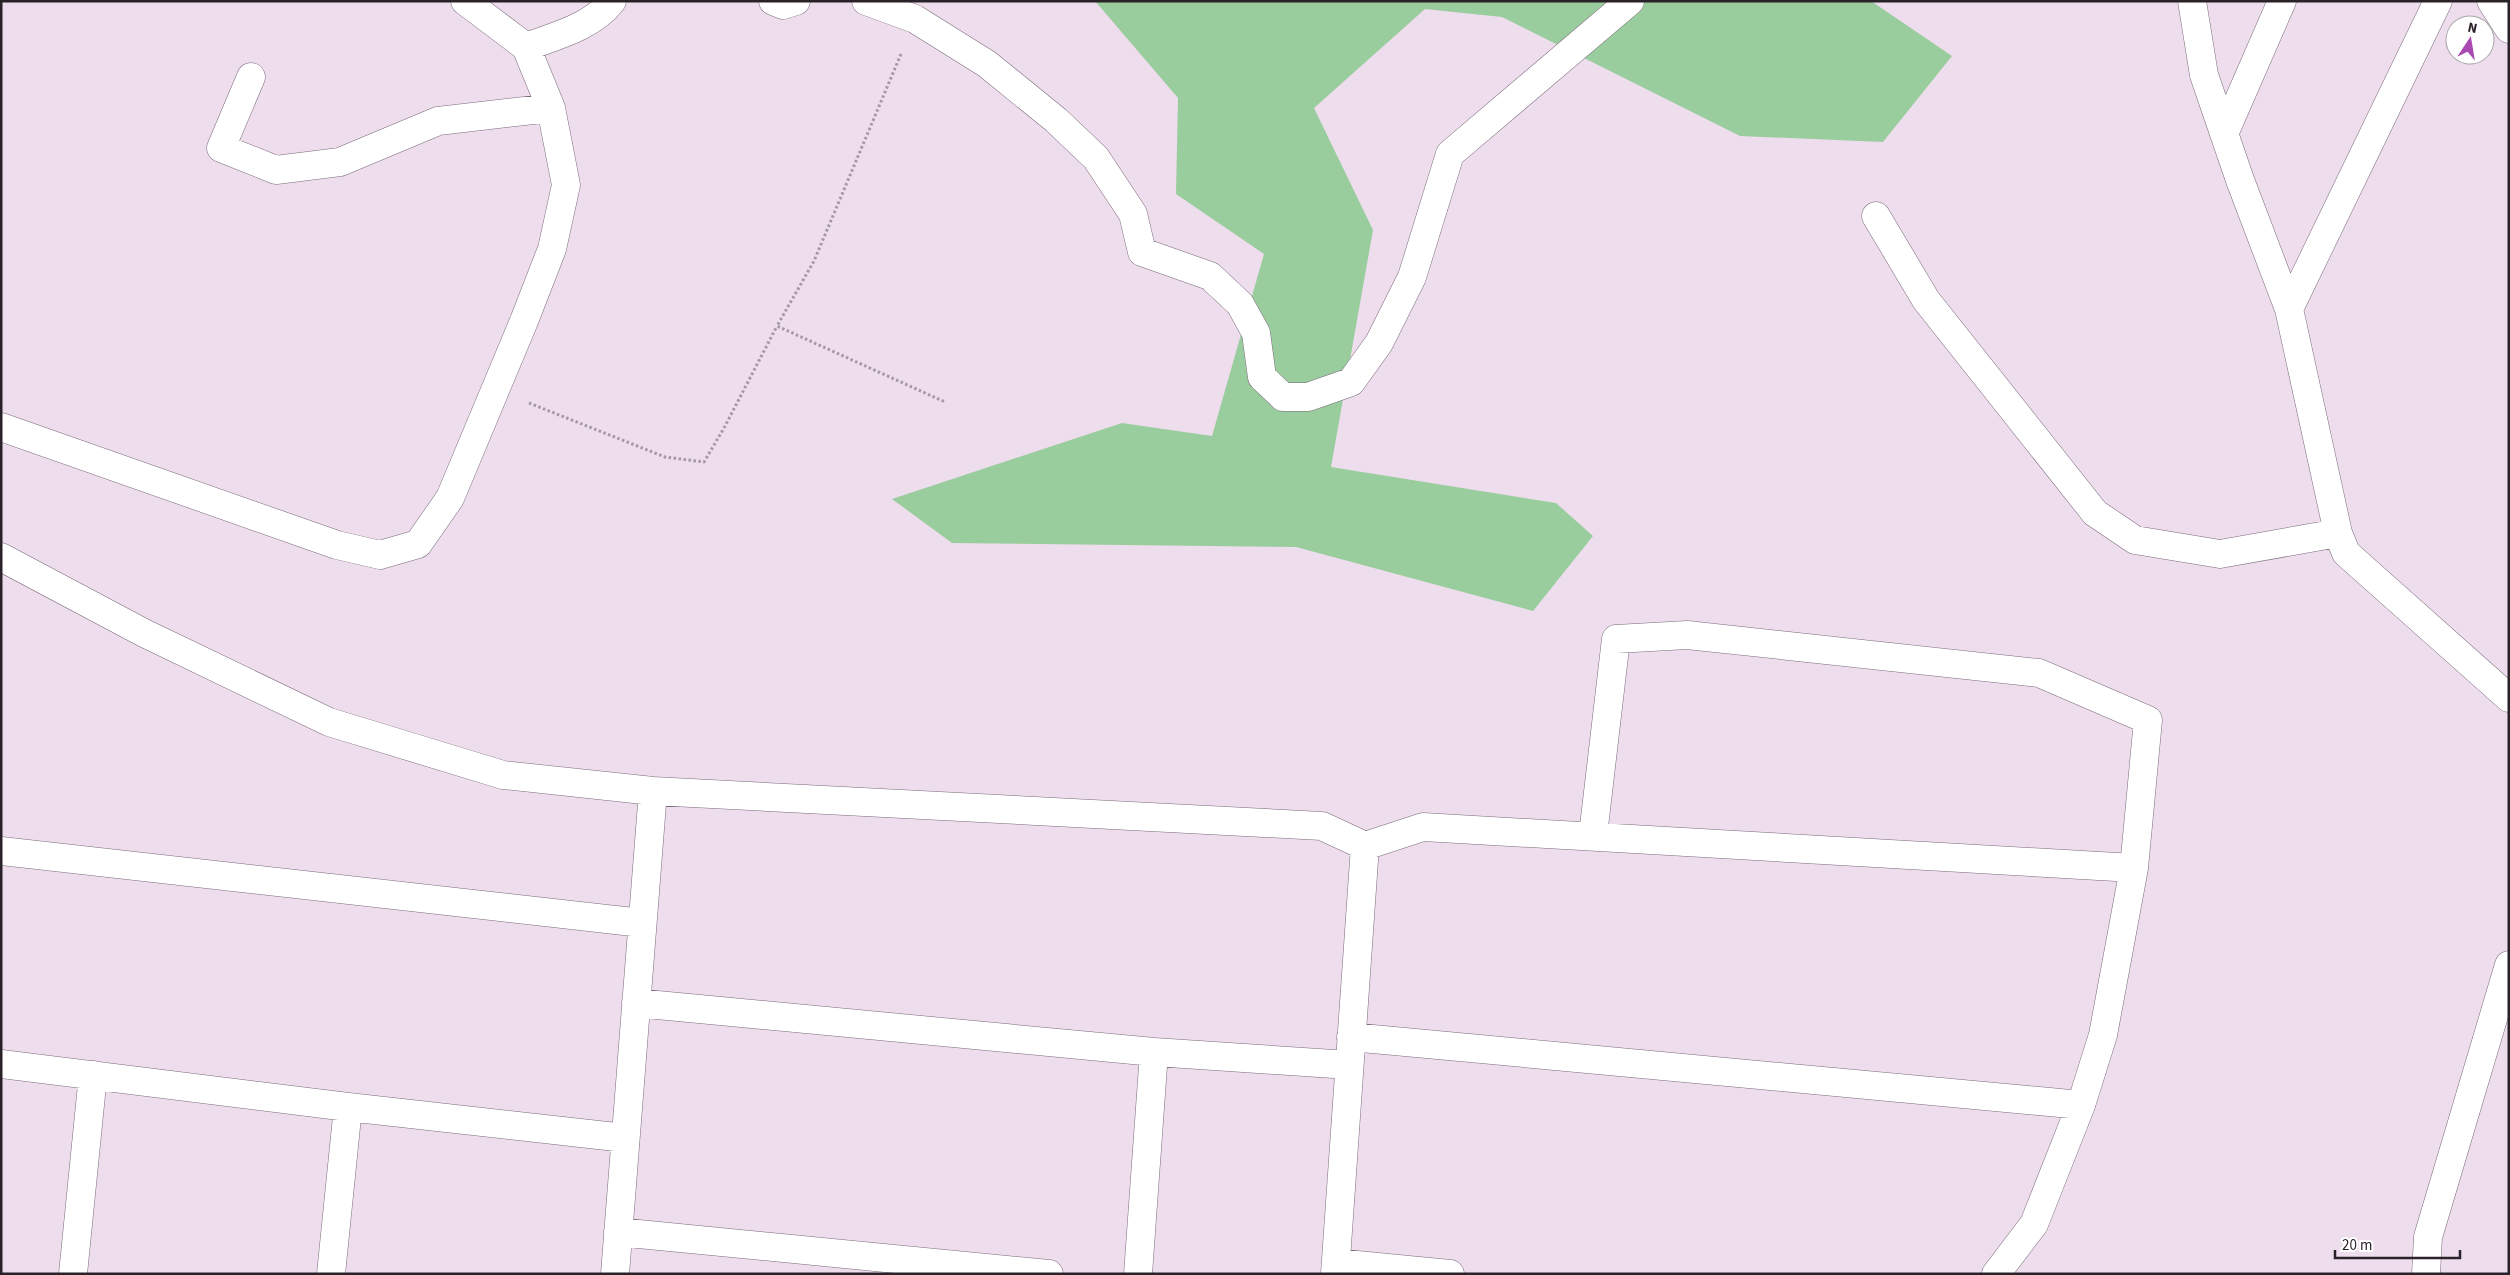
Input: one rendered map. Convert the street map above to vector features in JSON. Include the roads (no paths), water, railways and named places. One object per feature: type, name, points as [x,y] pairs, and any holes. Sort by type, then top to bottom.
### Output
[{"type":"street","points":[[1,428],[337,545],[380,555],[418,544],[450,498],[496,390],[552,249],[566,185],[550,108],[526,47],[465,1]]},
{"type":"street","points":[[526,47],[566,32],[603,13],[612,1]]},
{"type":"street","points":[[773,1],[784,5],[796,1]]},
{"type":"street","points":[[866,1],[916,18],[987,64],[1056,120],[1090,152],[1096,158],[1133,214],[1142,252],[1210,276],[1240,304],[1256,333],[1262,377],[1283,397],[1308,397],[1351,382],[1379,343],[1412,277],[1450,154],[1630,1]]},
{"type":"street","points":[[2192,1],[2204,75],[2289,309],[2338,533],[2346,553],[2509,698]]},
{"type":"street","points":[[2224,134],[2282,1]]},
{"type":"street","points":[[2289,309],[2438,1]]},
{"type":"street","points":[[2491,1],[2509,29]]},
{"type":"street","points":[[250,77],[221,148],[276,170],[340,162],[438,122],[550,108]]},
{"type":"street","points":[[1876,216],[1926,300],[2095,513],[2134,540],[2220,554],[2338,533]]},
{"type":"street","points":[[1,557],[144,633],[329,722],[503,775],[652,791],[1322,826],[1365,846],[1423,826],[2134,868]]},
{"type":"street","points":[[1593,835],[1616,639],[1687,635],[2038,672],[2148,720],[2134,868],[2103,1035],[2082,1106],[2034,1224],[1996,1274]]},
{"type":"street","points":[[614,1274],[652,791]]},
{"type":"street","points":[[1365,846],[1335,1268],[1450,1274]]},
{"type":"street","points":[[1,851],[642,923]]},
{"type":"street","points":[[2426,1274],[2428,1238],[2509,965]]},
{"type":"street","points":[[636,1003],[1154,1052],[1349,1065]]},
{"type":"street","points":[[1351,1037],[2082,1106]]},
{"type":"street","points":[[1138,1274],[1154,1052]]},
{"type":"street","points":[[1,1064],[348,1107],[625,1138]]},
{"type":"street","points":[[73,1274],[93,1075]]},
{"type":"street","points":[[331,1274],[348,1107]]},
{"type":"street","points":[[618,1232],[1049,1274]]}]
